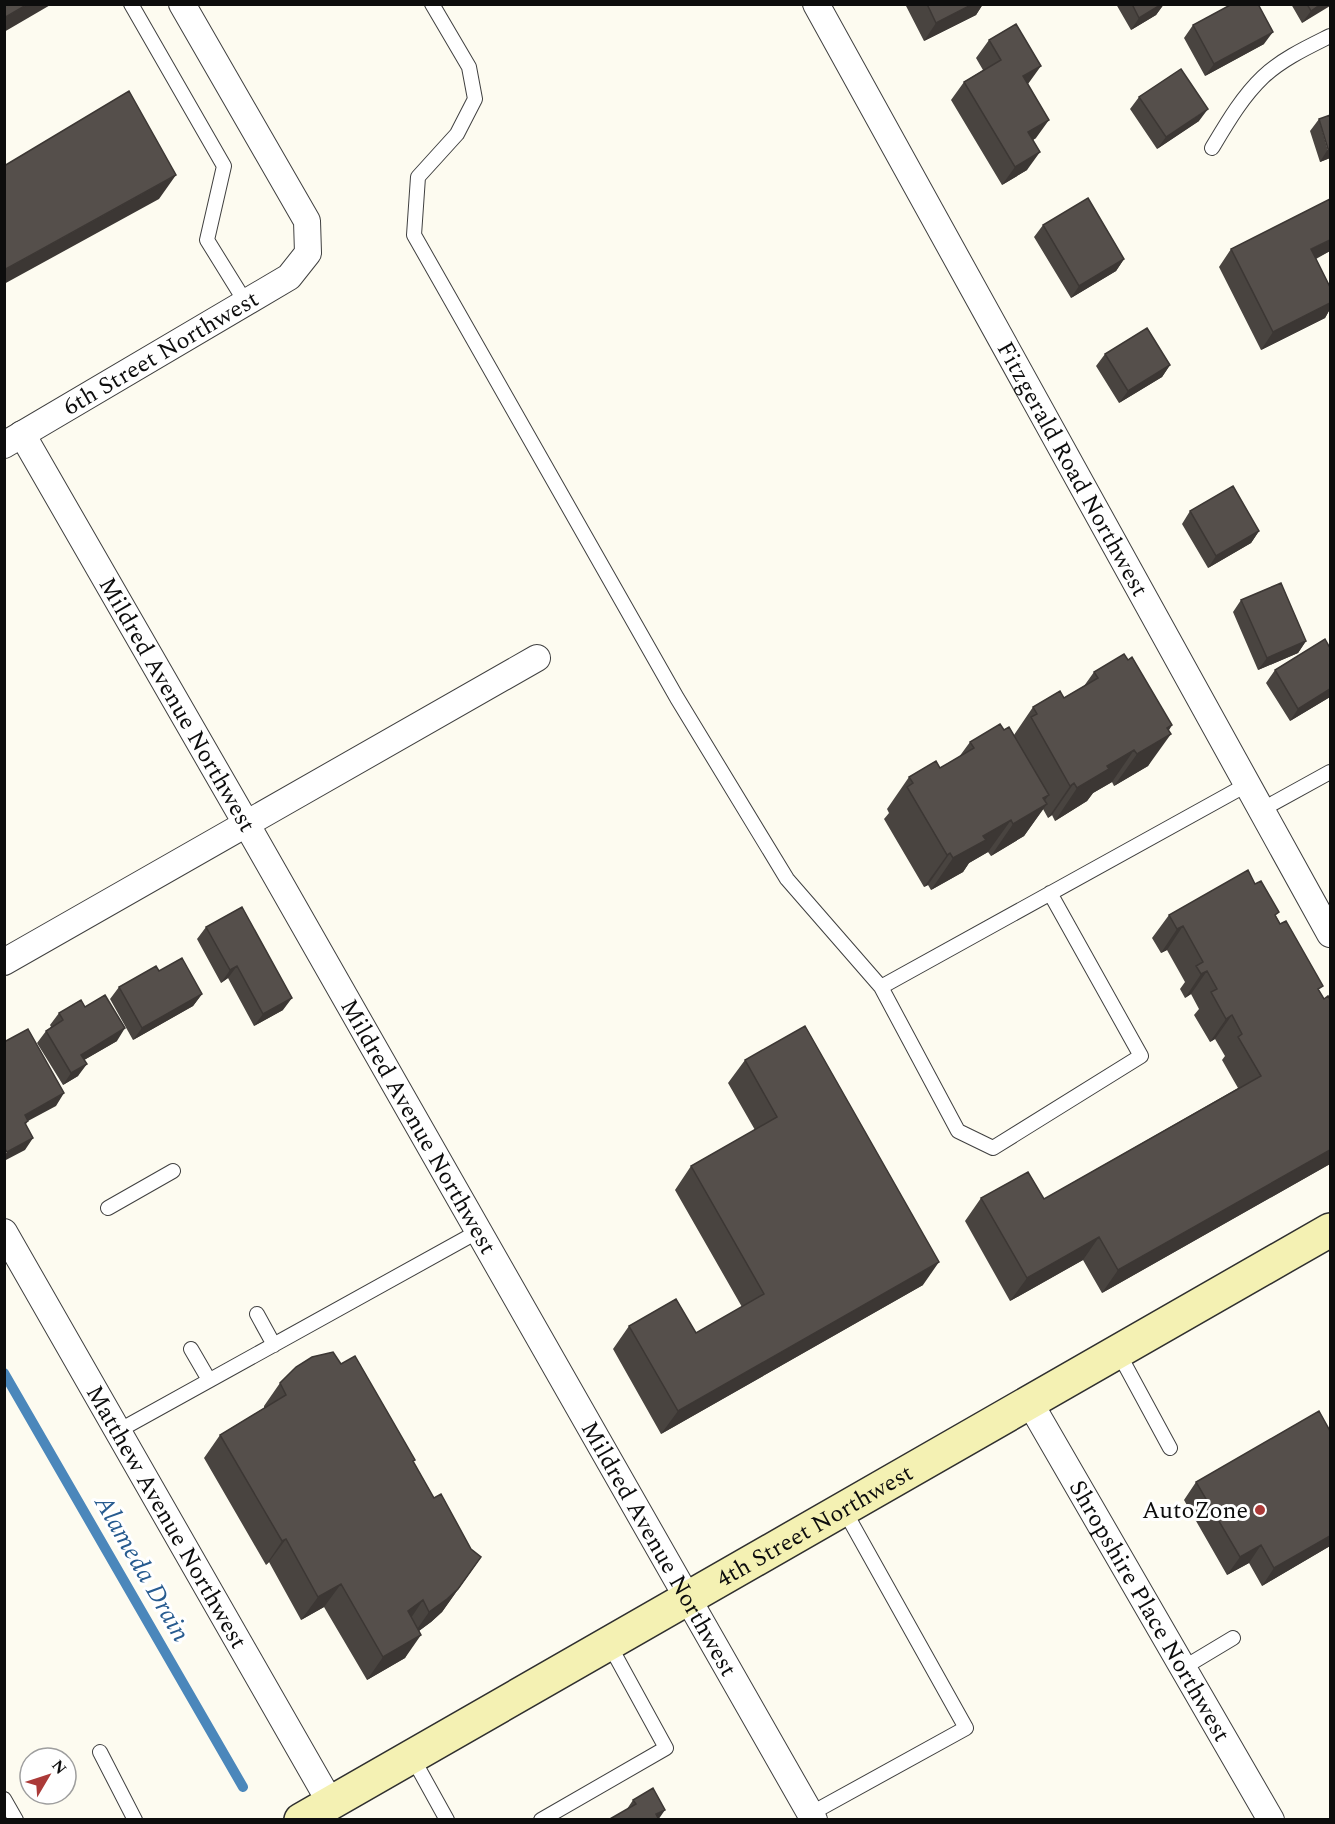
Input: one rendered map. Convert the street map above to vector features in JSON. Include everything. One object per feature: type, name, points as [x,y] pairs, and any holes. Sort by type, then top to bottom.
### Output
[{"type":"main road","name":"4th Street Northwest","points":[[301,1820],[1330,1231]]},
{"type":"street","name":"6th Street Northwest","points":[[14,440],[289,278],[308,253],[307,221],[182,4]]},
{"type":"street","name":"Fitzgerald Road Northwest","points":[[816,4],[1330,934]]},
{"type":"street","name":"Mildred Avenue Northwest","points":[[14,440],[247,825],[812,1816]]},
{"type":"street","points":[[4,962],[537,658]]},
{"type":"street","name":"Matthew Avenue Northwest","points":[[4,1232],[330,1802]]},
{"type":"street","name":"Shropshire Place Northwest","points":[[1030,1403],[1271,1820]]},
{"type":"lane","points":[[131,4],[224,166],[207,240],[246,303]]},
{"type":"lane","points":[[432,4],[469,67],[475,99],[457,134],[418,177],[414,235],[677,698],[787,879],[881,987],[958,1131],[993,1148],[1141,1056],[1050,893]]},
{"type":"lane","points":[[1212,148],[1238,106],[1264,76],[1304,49],[1330,36]]},
{"type":"lane","points":[[1261,810],[1330,772]]},
{"type":"lane","points":[[881,987],[1248,784]]},
{"type":"lane","points":[[108,1208],[173,1171]]},
{"type":"lane","points":[[118,1431],[479,1231]]},
{"type":"lane","points":[[256,1314],[274,1345]]},
{"type":"lane","points":[[191,1349],[209,1380]]},
{"type":"lane","points":[[1117,1352],[1170,1448]]},
{"type":"lane","points":[[812,1816],[966,1728],[843,1509]]},
{"type":"lane","points":[[1183,1668],[1233,1638]]},
{"type":"lane","points":[[541,1820],[666,1748],[608,1643]]},
{"type":"lane","points":[[100,1752],[131,1818]]},
{"type":"lane","points":[[411,1755],[447,1820]]},
{"type":"lane","points":[[4,1799],[16,1820]]},
{"type":"building","points":[[4,4],[28,4],[4,18]]},
{"type":"building","points":[[927,4],[973,4],[936,23]]},
{"type":"building","points":[[1132,4],[1162,4],[1139,18]]},
{"type":"building","points":[[1232,4],[1258,4],[1273,32],[1214,64],[1193,25]]},
{"type":"building","points":[[1307,4],[1321,4],[1311,11]]},
{"type":"building","points":[[1016,24],[1041,66],[1023,76],[1049,120],[1028,132],[1040,152],[1015,167],[964,82],[1001,60],[989,40]]},
{"type":"building","points":[[1181,69],[1208,109],[1166,137],[1139,97]]},
{"type":"building","points":[[129,91],[176,175],[4,270],[4,166]]},
{"type":"building","points":[[1330,115],[1330,149],[1328,149],[1319,119]]},
{"type":"building","points":[[1088,198],[1124,259],[1079,286],[1043,225]]},
{"type":"building","points":[[1330,199],[1330,240],[1311,249],[1330,287],[1330,303],[1273,332],[1231,249]]},
{"type":"building","points":[[1147,328],[1170,365],[1128,391],[1105,354]]},
{"type":"building","points":[[1233,486],[1259,531],[1216,556],[1190,511]]},
{"type":"building","points":[[1281,583],[1306,641],[1267,658],[1241,600]]},
{"type":"building","points":[[1325,639],[1330,648],[1330,689],[1298,709],[1275,670]]},
{"type":"building","points":[[1124,654],[1128,660],[1132,657],[1172,725],[1167,728],[1171,734],[1137,754],[1134,750],[1107,766],[1109,769],[1077,788],[1074,783],[1070,786],[1031,717],[1037,714],[1033,707],[1060,691],[1064,698],[1098,678],[1094,672]]},
{"type":"building","points":[[1000,724],[1004,730],[1009,727],[1049,795],[1043,798],[1047,804],[1013,824],[1011,820],[983,836],[986,840],[953,858],[950,853],[947,855],[907,787],[913,783],[909,777],[936,761],[940,768],[974,748],[970,742]]},
{"type":"building","points":[[1248,870],[1255,884],[1261,881],[1279,912],[1275,915],[1280,924],[1286,921],[1323,986],[1318,989],[1324,999],[1328,996],[1330,1000],[1330,1150],[1118,1270],[1099,1237],[1027,1278],[981,1198],[1028,1172],[1044,1199],[1261,1076],[1238,1037],[1242,1034],[1232,1015],[1226,1019],[1211,992],[1217,989],[1207,971],[1201,974],[1196,966],[1203,962],[1183,926],[1177,929],[1169,915]]},
{"type":"building","points":[[242,907],[292,998],[263,1014],[237,966],[230,970],[206,927]]},
{"type":"building","points":[[182,958],[202,994],[142,1028],[119,987],[156,966],[159,971]]},
{"type":"building","points":[[105,995],[125,1028],[81,1055],[87,1064],[71,1073],[46,1031],[63,1020],[59,1013],[81,1000],[85,1007]]},
{"type":"building","points":[[805,1026],[939,1262],[678,1411],[629,1326],[676,1299],[696,1333],[764,1294],[691,1166],[777,1117],[745,1060]]},
{"type":"building","points":[[28,1029],[64,1093],[25,1115],[28,1121],[25,1123],[33,1138],[7,1152],[4,1148],[4,1042]]},
{"type":"building","points":[[333,1352],[341,1364],[355,1356],[415,1460],[413,1461],[434,1498],[441,1494],[471,1549],[481,1557],[458,1589],[447,1599],[429,1612],[423,1600],[408,1611],[421,1635],[383,1657],[341,1584],[318,1597],[286,1539],[282,1541],[220,1435],[286,1395],[280,1383],[296,1367],[312,1357]]},
{"type":"building","name":"AutoZone","points":[[1319,1411],[1330,1431],[1330,1536],[1274,1568],[1261,1545],[1240,1557],[1196,1482]]},
{"type":"building","points":[[653,1788],[665,1810],[656,1814],[659,1820],[608,1820],[636,1804],[633,1800]]},
{"type":"waterway","name":"Alameda Drain","points":[[4,1373],[243,1787]]},
{"type":"place","name":"AutoZone","points":[[1260,1510]]}]
